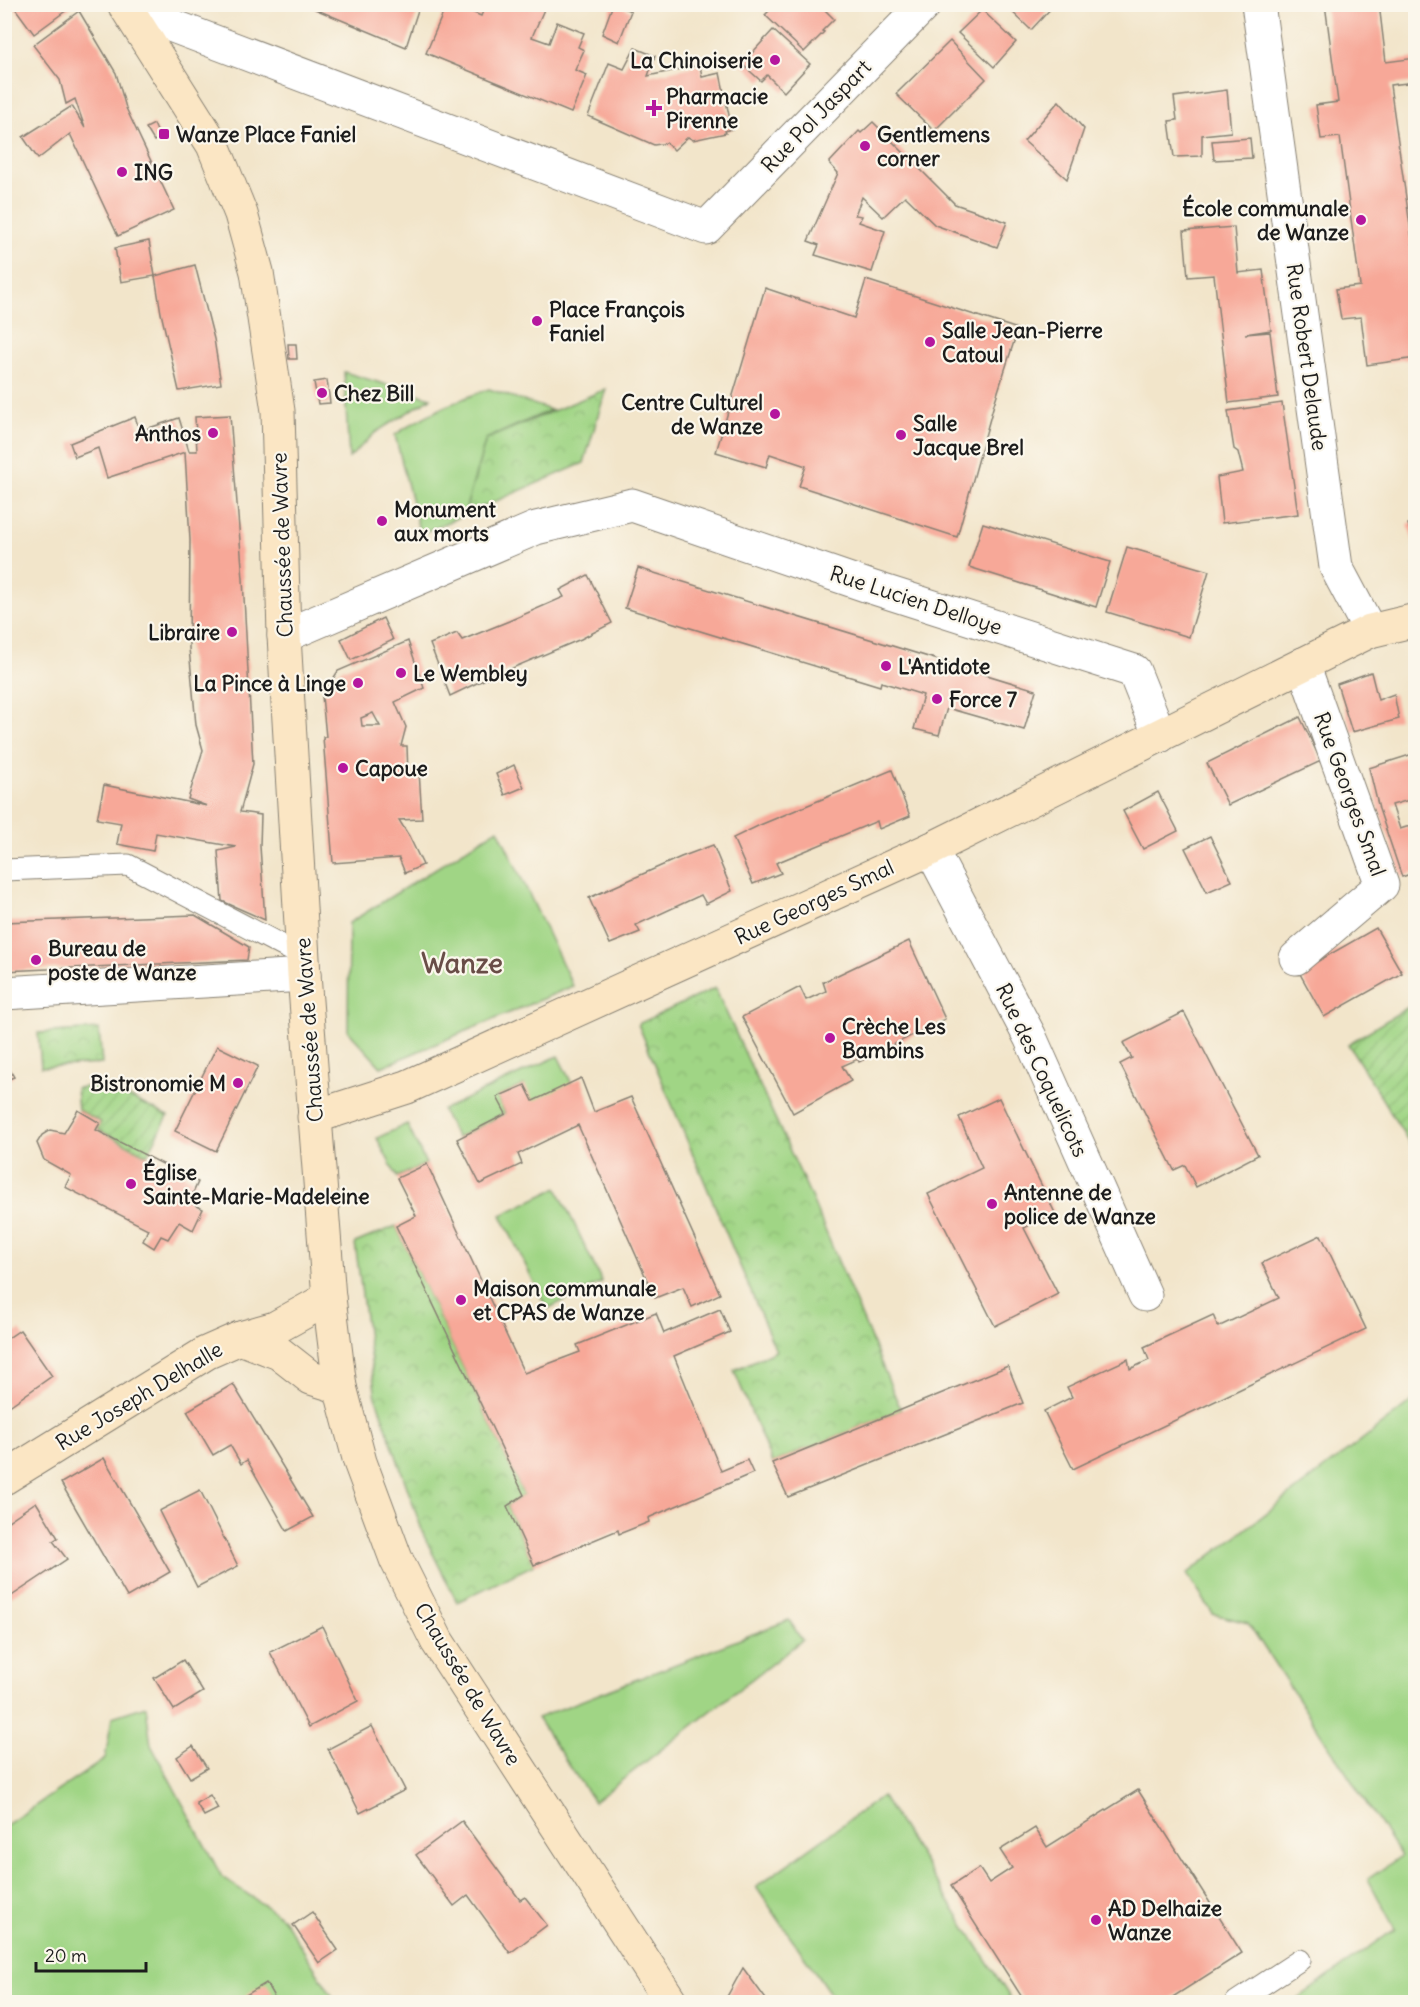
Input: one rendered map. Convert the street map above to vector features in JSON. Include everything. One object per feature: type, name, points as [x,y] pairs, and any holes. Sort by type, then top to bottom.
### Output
[{"type":"main road","name":"Chaussée de Wavre","points":[[126,7],[213,145],[241,214],[257,272],[278,411],[284,636],[314,1117],[329,1298],[340,1387],[360,1462],[396,1559],[437,1641],[671,2002]]},
{"type":"main road","name":"Rue Georges Smal","points":[[314,1117],[407,1087],[931,849],[1370,631],[1416,620]]},
{"type":"main road","points":[[240,1338],[275,1328],[329,1298]]},
{"type":"main road","name":"Rue Joseph Delhalle","points":[[4,1478],[206,1353],[240,1338],[279,1353],[312,1378],[340,1387]]},
{"type":"street","name":"Rue Pol Jaspart","points":[[126,7],[706,228],[925,4]]},
{"type":"street","name":"Rue Robert Delaude","points":[[1258,4],[1336,567],[1370,631]]},
{"type":"street","name":"Rue Lucien Delloye","points":[[284,636],[536,528],[632,505],[861,583],[1134,671],[1160,736]]},
{"type":"street","name":"Rue Georges Smal","points":[[1296,958],[1382,885],[1303,664]]},
{"type":"street","name":"Rue des Coquelicots","points":[[931,849],[1030,1037],[1145,1295]]},
{"type":"street","points":[[4,993],[304,966]]},
{"type":"lane","points":[[4,870],[128,865],[304,966]]},
{"type":"lane","points":[[1236,2002],[1300,1960]]},
{"type":"green space","points":[[344,372],[431,398],[376,432],[349,458]]},
{"type":"green space","points":[[489,389],[551,410],[486,439],[464,515],[420,534],[395,435],[440,409]]},
{"type":"green space","points":[[606,389],[584,463],[464,515],[486,439]]},
{"type":"green space","points":[[498,829],[573,986],[381,1067],[348,1031],[349,923]]},
{"type":"green space","points":[[715,988],[809,1192],[901,1410],[772,1463],[734,1370],[776,1351],[638,1024]]},
{"type":"green space","points":[[1410,1006],[1416,1015],[1415,1152],[1348,1044]]},
{"type":"green space","points":[[99,1029],[102,1064],[41,1067],[38,1033]]},
{"type":"green space","points":[[558,1056],[572,1084],[533,1103],[524,1085],[497,1097],[505,1113],[457,1138],[442,1110]]},
{"type":"green space","points":[[104,1085],[168,1116],[147,1155],[97,1129],[101,1122],[78,1110],[76,1088]]},
{"type":"green space","points":[[407,1124],[426,1164],[397,1177],[377,1138]]},
{"type":"green space","points":[[557,1188],[602,1282],[547,1309],[501,1215]]},
{"type":"green space","points":[[396,1226],[524,1495],[507,1506],[534,1565],[457,1602],[424,1536],[376,1398],[355,1243]]},
{"type":"green space","points":[[1415,1399],[1415,2002],[1293,2002],[1395,1929],[1368,1879],[1401,1856],[1248,1623],[1213,1614],[1187,1574]]},
{"type":"green space","points":[[789,1620],[802,1640],[594,1802],[537,1718]]},
{"type":"green space","points":[[146,1706],[151,1745],[222,1877],[283,1918],[336,2002],[5,2002],[5,1826],[105,1759],[112,1717]]},
{"type":"green space","points":[[882,1796],[1013,2002],[836,2002],[756,1887]]},
{"type":"building","points":[[12,4],[75,4],[34,34]]},
{"type":"building","points":[[317,4],[420,4],[406,47],[315,9]]},
{"type":"building","points":[[447,4],[453,4],[481,16],[486,4],[541,4],[545,7],[532,37],[549,43],[557,22],[584,33],[578,47],[584,50],[575,70],[587,75],[571,113],[426,53]]},
{"type":"building","points":[[613,4],[631,11],[619,42],[602,34]]},
{"type":"building","points":[[776,4],[819,4],[834,19],[804,52],[765,15]]},
{"type":"building","points":[[1004,4],[1055,4],[1031,30]]},
{"type":"building","points":[[1325,4],[1379,4],[1386,62],[1416,58],[1416,82],[1390,85],[1416,268],[1416,358],[1367,365],[1361,317],[1341,319],[1336,289],[1360,286],[1340,137],[1321,139],[1316,105],[1338,102]]},
{"type":"building","points":[[982,10],[1016,42],[994,67],[958,33]]},
{"type":"building","points":[[79,11],[116,73],[126,108],[174,210],[118,236],[70,134],[38,159],[23,137],[72,106],[85,128],[75,99],[66,104],[60,80],[33,45]]},
{"type":"building","name":"La Chinoiserie","points":[[773,30],[810,64],[784,92],[767,75],[761,81],[742,64]]},
{"type":"building","points":[[950,41],[986,79],[934,131],[896,94]]},
{"type":"building","points":[[635,48],[655,56],[648,76],[700,65],[702,77],[720,73],[732,129],[725,131],[726,133],[693,140],[688,137],[674,150],[667,143],[654,145],[588,116],[609,63],[624,69]]},
{"type":"building","points":[[1227,90],[1231,132],[1202,135],[1202,156],[1174,157],[1169,121],[1177,120],[1174,97]]},
{"type":"building","points":[[1059,101],[1084,129],[1067,179],[1024,141]]},
{"type":"building","points":[[873,122],[955,204],[1007,222],[997,247],[935,225],[905,196],[883,217],[862,197],[855,215],[862,216],[859,222],[885,231],[872,272],[815,255],[819,245],[808,241],[838,173],[829,163],[859,131],[861,133]]},
{"type":"building","points":[[154,124],[160,138],[154,141],[146,128]]},
{"type":"building","points":[[1250,138],[1252,158],[1214,160],[1212,141]]},
{"type":"building","points":[[1234,227],[1238,273],[1263,270],[1271,330],[1245,334],[1270,332],[1278,397],[1229,403],[1214,275],[1188,277],[1184,231]]},
{"type":"building","points":[[149,241],[155,276],[121,282],[115,248]]},
{"type":"building","points":[[195,265],[214,339],[221,384],[179,391],[155,276]]},
{"type":"building","points":[[866,280],[1018,329],[994,404],[957,537],[799,486],[806,466],[770,454],[766,467],[716,452],[765,288],[854,318]]},
{"type":"building","points":[[288,344],[296,344],[297,359],[289,359]]},
{"type":"building","name":"Chez Bill","points":[[327,380],[330,403],[318,404],[314,382]]},
{"type":"building","points":[[1282,403],[1298,514],[1222,523],[1217,477],[1243,472],[1238,452],[1234,449],[1228,411]]},
{"type":"building","points":[[230,415],[243,579],[253,764],[240,812],[261,815],[260,846],[265,920],[222,901],[218,851],[236,847],[156,833],[153,851],[117,844],[121,823],[97,819],[104,785],[207,806],[188,799],[203,750],[196,725],[189,648],[190,540],[185,452],[107,478],[98,448],[75,457],[70,443],[135,417],[140,431],[179,418],[189,451],[197,451],[195,417]]},
{"type":"building","points":[[1416,521],[1416,547],[1415,547],[1408,524]]},
{"type":"building","points":[[983,523],[1110,562],[1096,607],[969,567]]},
{"type":"building","points":[[1127,547],[1209,571],[1189,637],[1107,612]]},
{"type":"building","points":[[638,568],[1036,690],[1024,730],[947,708],[939,735],[914,729],[923,695],[881,682],[880,686],[625,608]]},
{"type":"building","points":[[588,575],[612,623],[581,639],[450,696],[430,644],[457,633],[462,640],[564,597],[560,590]]},
{"type":"building","points":[[383,618],[393,640],[351,660],[341,639]]},
{"type":"building","points":[[408,641],[424,688],[395,702],[406,727],[401,746],[407,746],[408,774],[419,771],[422,819],[399,820],[423,865],[405,873],[399,858],[333,863],[322,696],[338,671]],"holes":[[[373,713],[380,726],[362,726],[361,718]]]},
{"type":"building","points":[[1371,672],[1378,700],[1394,694],[1399,719],[1352,732],[1337,684]]},
{"type":"building","points":[[1300,717],[1321,761],[1228,805],[1207,763]]},
{"type":"building","points":[[1416,753],[1416,798],[1392,805],[1400,829],[1416,824],[1416,872],[1402,877],[1379,809],[1369,768]]},
{"type":"building","points":[[514,765],[524,787],[505,795],[496,774]]},
{"type":"building","points":[[892,770],[910,816],[879,829],[877,821],[776,863],[781,873],[753,884],[733,838]]},
{"type":"building","points":[[1158,792],[1178,831],[1143,849],[1123,811]]},
{"type":"building","points":[[1210,836],[1232,881],[1207,892],[1185,848]]},
{"type":"building","points":[[713,845],[732,891],[706,904],[701,895],[636,925],[640,932],[610,944],[589,898]]},
{"type":"building","points":[[195,915],[249,947],[247,960],[4,971],[4,922]]},
{"type":"building","points":[[1376,928],[1402,973],[1324,1017],[1299,972]]},
{"type":"building","name":"Crèche Les Bambins","points":[[909,941],[945,1019],[859,1062],[858,1059],[842,1066],[851,1081],[793,1113],[742,1017],[800,987],[806,1000],[826,991],[823,982]]},
{"type":"building","points":[[1184,1012],[1258,1155],[1196,1187],[1185,1165],[1174,1170],[1120,1064],[1132,1058],[1123,1043]]},
{"type":"building","points":[[217,1046],[258,1066],[216,1151],[175,1131]]},
{"type":"building","points":[[4,1059],[14,1077],[4,1081]]},
{"type":"building","points":[[581,1078],[594,1112],[631,1097],[720,1294],[692,1307],[683,1287],[655,1298],[578,1125],[518,1154],[522,1164],[480,1184],[457,1139],[506,1114],[497,1097],[525,1085],[533,1101]]},
{"type":"building","name":"Antenne de police de Wanze","points":[[999,1098],[1055,1213],[1024,1228],[1058,1294],[995,1326],[928,1194],[982,1168],[959,1117]]},
{"type":"building","name":"Église Sainte-Marie-Madeleine","points":[[78,1110],[100,1123],[96,1130],[198,1182],[189,1202],[203,1209],[193,1230],[179,1222],[168,1239],[161,1236],[154,1248],[143,1241],[148,1229],[65,1187],[71,1175],[44,1160],[37,1143],[42,1135],[50,1130],[64,1133]]},
{"type":"building","points":[[427,1164],[524,1373],[580,1352],[577,1345],[656,1313],[664,1333],[720,1309],[730,1332],[674,1356],[721,1471],[747,1460],[753,1473],[648,1518],[649,1522],[619,1534],[618,1530],[534,1565],[507,1506],[524,1495],[396,1226],[416,1216],[397,1178]]},
{"type":"building","points":[[1321,1235],[1366,1329],[1073,1469],[1044,1411],[1072,1397],[1067,1387],[1128,1359],[1130,1369],[1149,1360],[1144,1347],[1213,1315],[1218,1327],[1279,1298],[1262,1263]]},
{"type":"building","points":[[20,1330],[52,1376],[8,1407],[4,1401],[4,1341]]},
{"type":"building","points":[[1008,1366],[1023,1403],[788,1497],[772,1463]]},
{"type":"building","points":[[233,1384],[313,1517],[287,1531],[247,1460],[241,1464],[230,1445],[213,1455],[187,1411]]},
{"type":"building","points":[[104,1458],[170,1572],[127,1597],[61,1483]]},
{"type":"building","points":[[200,1490],[238,1566],[197,1587],[159,1511]]},
{"type":"building","points":[[36,1502],[58,1538],[53,1541],[67,1559],[10,1597],[4,1589],[4,1524]]},
{"type":"building","points":[[322,1626],[358,1701],[309,1727],[270,1652]]},
{"type":"building","points":[[183,1660],[203,1692],[174,1710],[154,1678]]},
{"type":"building","points":[[372,1726],[405,1790],[360,1813],[328,1749]]},
{"type":"building","points":[[193,1746],[207,1768],[190,1778],[177,1757]]},
{"type":"building","name":"AD Delhaize Wanze","points":[[1138,1790],[1242,1953],[1165,2002],[1025,2002],[951,1886],[979,1868],[989,1883],[1012,1868],[1000,1850],[1035,1828],[1047,1847]]},
{"type":"building","points":[[210,1795],[218,1809],[204,1816],[196,1803]]},
{"type":"building","points":[[462,1821],[520,1900],[525,1897],[547,1925],[510,1953],[468,1895],[454,1906],[416,1855]]},
{"type":"building","points":[[312,1912],[338,1950],[319,1963],[293,1925]]},
{"type":"building","points":[[743,1968],[768,2002],[724,2002]]},
{"type":"building","points":[[266,1983],[277,2002],[250,2002],[246,1995]]},
{"type":"place","name":"La Chinoiserie","points":[[775,60]]},
{"type":"place","name":"Pharmacie Pirenne","points":[[654,108]]},
{"type":"place","name":"Wanze Place Faniel","points":[[164,134]]},
{"type":"place","name":"Gentlemens corner","points":[[865,146]]},
{"type":"place","name":"ING","points":[[122,172]]},
{"type":"place","name":"École communale de Wanze","points":[[1361,220]]},
{"type":"place","name":"Place François Faniel","points":[[537,321]]},
{"type":"place","name":"Salle Jean-Pierre Catoul","points":[[930,342]]},
{"type":"place","name":"Chez Bill","points":[[322,393]]},
{"type":"place","name":"Centre Culturel de Wanze","points":[[775,414]]},
{"type":"place","name":"Anthos","points":[[213,433]]},
{"type":"place","name":"Salle Jacque Brel","points":[[901,435]]},
{"type":"place","name":"Monument aux morts","points":[[382,521]]},
{"type":"place","name":"Libraire","points":[[232,632]]},
{"type":"place","name":"L'Antidote","points":[[886,666]]},
{"type":"place","name":"Le Wembley","points":[[401,673]]},
{"type":"place","name":"La Pince à Linge","points":[[358,683]]},
{"type":"place","name":"Force 7","points":[[937,699]]},
{"type":"place","name":"Capoue","points":[[343,768]]},
{"type":"place","name":"Bureau de poste de Wanze","points":[[36,960]]},
{"type":"place","name":"Crèche Les Bambins","points":[[830,1038]]},
{"type":"place","name":"Bistronomie M","points":[[238,1083]]},
{"type":"place","name":"Église Sainte-Marie-Madeleine","points":[[131,1184]]},
{"type":"place","name":"Antenne de police de Wanze","points":[[992,1204]]},
{"type":"place","name":"Maison communale et CPAS de Wanze","points":[[461,1300]]},
{"type":"place","name":"AD Delhaize Wanze","points":[[1096,1920]]},
{"type":"district","name":"Wanze","points":[[462,963]]}]
